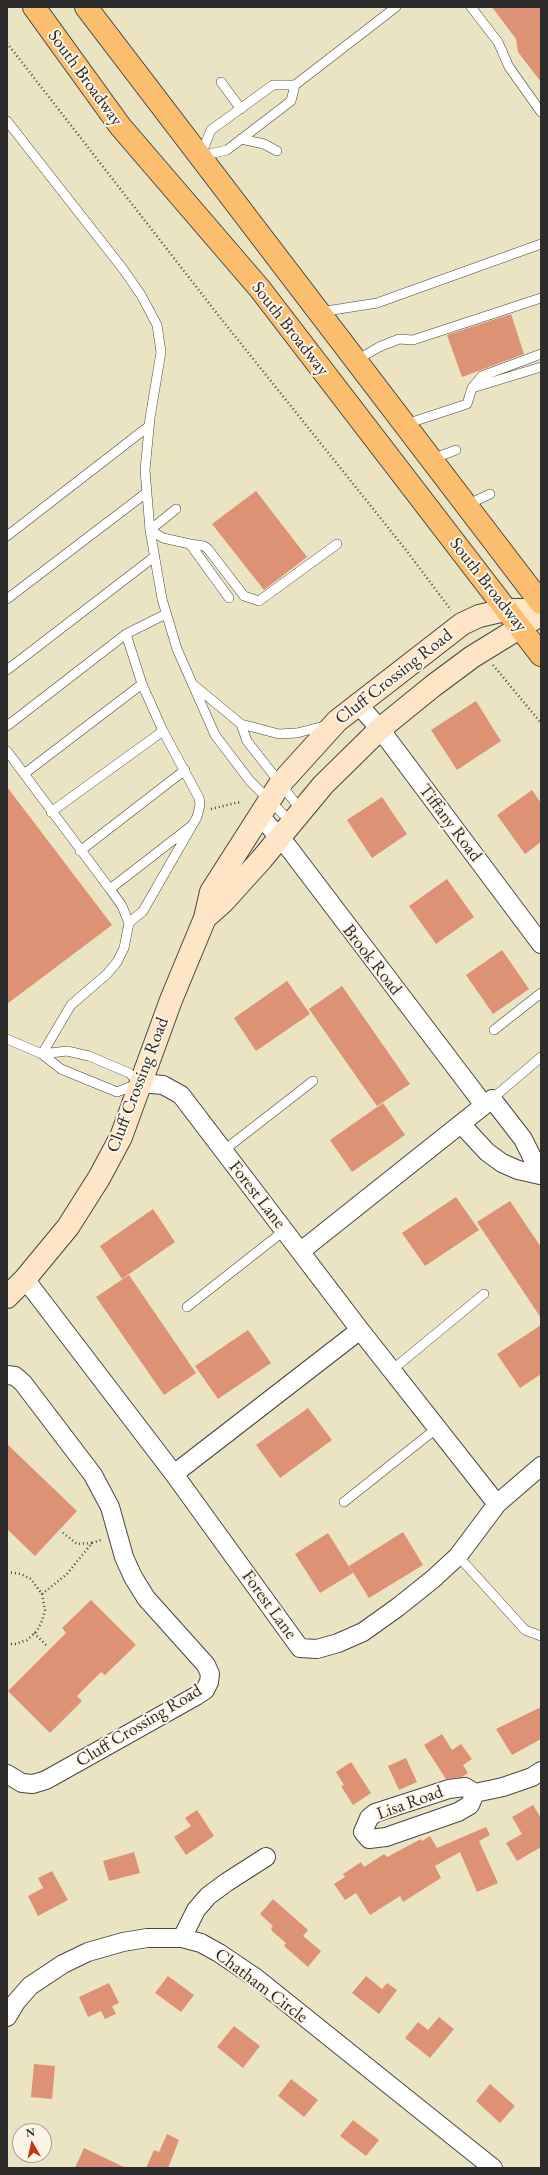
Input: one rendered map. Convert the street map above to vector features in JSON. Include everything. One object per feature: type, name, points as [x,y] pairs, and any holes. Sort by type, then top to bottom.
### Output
[{"type":"main road","name":"South Broadway","points":[[34,7],[120,126],[260,289],[541,655]]},
{"type":"main road","name":"South Broadway","points":[[86,7],[406,424],[541,603]]},
{"type":"street","name":"Cluff Crossing Road","points":[[7,1297],[25,1280],[68,1228],[99,1178],[121,1137],[171,1000],[205,918],[211,892],[270,800],[335,723],[357,703],[462,624],[479,616],[505,610],[541,610]]},
{"type":"street","name":"Cluff Crossing Road","points":[[205,918],[227,897],[323,785],[380,729],[472,657],[521,628],[541,614]]},
{"type":"street","name":"Tiffany Road","points":[[357,703],[380,729],[541,944]]},
{"type":"street","name":"Brook Road","points":[[270,800],[290,823],[488,1102],[523,1139],[541,1175]]},
{"type":"street","name":"Forest Lane","points":[[140,1084],[163,1085],[181,1095],[360,1330],[497,1504]]},
{"type":"street","points":[[301,1251],[488,1102]]},
{"type":"street","points":[[461,1124],[487,1152],[502,1163],[518,1170],[541,1175]]},
{"type":"street","name":"Forest Lane","points":[[25,1280],[174,1474],[300,1648],[317,1649],[338,1643],[363,1632],[433,1580],[458,1556],[497,1504],[541,1466]]},
{"type":"street","points":[[174,1474],[360,1330]]},
{"type":"street","name":"Cluff Crossing Road","points":[[7,1375],[15,1376],[26,1387],[93,1475],[110,1507],[124,1557],[133,1577],[146,1598],[206,1665],[210,1674],[209,1682],[205,1690],[196,1696],[46,1780],[33,1784],[22,1783],[7,1774]]},
{"type":"street","name":"Lisa Road","points":[[475,1793],[470,1805],[451,1815],[378,1839],[369,1839],[363,1832],[369,1818],[375,1813],[449,1788],[465,1787],[475,1793],[538,1780]]},
{"type":"street","points":[[182,1938],[196,1910],[208,1896],[226,1882],[266,1857]]},
{"type":"street","name":"Chatham Circle","points":[[7,2017],[16,2002],[30,1986],[63,1964],[88,1952],[123,1942],[141,1939],[182,1938],[201,1943],[219,1953],[256,1978],[493,2168]]},
{"type":"lane","points":[[201,156],[211,130],[273,85],[295,85],[396,7]]},
{"type":"lane","points":[[471,7],[498,42],[509,67],[541,112]]},
{"type":"lane","points":[[221,82],[241,108]]},
{"type":"lane","points":[[201,156],[227,150],[291,101],[295,85]]},
{"type":"lane","points":[[7,121],[123,269],[141,295],[157,325],[161,352],[149,426],[145,470],[150,530],[166,614],[177,649],[215,735],[250,781],[270,800],[290,823]]},
{"type":"lane","points":[[241,139],[264,144],[277,151]]},
{"type":"lane","points":[[320,312],[377,303],[541,244]]},
{"type":"lane","points":[[357,360],[379,347],[399,339],[413,340],[541,298]]},
{"type":"lane","points":[[406,424],[467,404],[472,388],[482,376],[541,354]]},
{"type":"lane","points":[[472,388],[541,367]]},
{"type":"lane","points":[[7,536],[149,426]]},
{"type":"lane","points":[[432,459],[456,450]]},
{"type":"lane","points":[[7,599],[146,493]]},
{"type":"lane","points":[[467,505],[490,494]]},
{"type":"lane","points":[[150,530],[176,509]]},
{"type":"lane","points":[[150,530],[163,538],[204,546],[208,549],[244,596],[259,601],[337,544]]},
{"type":"lane","points":[[190,544],[229,598]]},
{"type":"lane","points":[[7,670],[154,557]]},
{"type":"lane","points":[[7,726],[126,634],[166,614]]},
{"type":"lane","points":[[126,634],[142,684],[163,731],[199,798],[199,811],[193,824],[143,911],[129,923]]},
{"type":"lane","points":[[24,774],[142,684]]},
{"type":"lane","points":[[194,685],[241,724],[279,734],[313,730],[335,723]]},
{"type":"lane","points":[[241,724],[270,800]]},
{"type":"lane","points":[[52,812],[163,731]]},
{"type":"lane","points":[[7,751],[80,851],[110,889],[122,906],[129,923],[124,948],[117,962],[107,974],[71,1005],[42,1054]]},
{"type":"lane","points":[[80,851],[185,770]]},
{"type":"lane","points":[[110,889],[193,824]]},
{"type":"lane","points":[[494,1030],[541,993]]},
{"type":"lane","points":[[7,1039],[42,1054],[61,1069],[117,1092],[140,1084],[129,1073],[88,1056],[67,1051],[42,1054]]},
{"type":"lane","points":[[488,1102],[541,1057]]},
{"type":"lane","points":[[223,1151],[313,1081]]},
{"type":"lane","points":[[187,1308],[284,1230]]},
{"type":"lane","points":[[392,1370],[484,1294]]},
{"type":"lane","points":[[344,1502],[437,1428]]},
{"type":"lane","points":[[458,1556],[525,1630],[541,1636]]},
{"type":"path","points":[[7,43],[222,320],[406,550],[443,600]]},
{"type":"path","points":[[199,811],[240,802]]},
{"type":"path","points":[[42,1594],[67,1574],[92,1543],[77,1544],[62,1532]]},
{"type":"path","points":[[7,1572],[21,1574],[31,1579],[42,1594],[45,1610],[42,1621],[27,1640],[15,1644],[7,1644]]},
{"type":"path","points":[[34,1633],[48,1646]]},
{"type":"building","points":[[492,7],[541,7],[541,82],[518,52],[516,39]]},
{"type":"building","points":[[511,314],[524,354],[462,377],[447,335]]},
{"type":"building","points":[[256,491],[307,557],[264,590],[212,524]]},
{"type":"building","points":[[476,701],[501,741],[457,770],[431,730]]},
{"type":"building","points":[[7,787],[112,925],[7,1004]]},
{"type":"building","points":[[532,790],[541,803],[541,842],[525,854],[497,815]]},
{"type":"building","points":[[382,797],[407,834],[372,858],[347,820]]},
{"type":"building","points":[[447,879],[474,917],[436,944],[409,906]]},
{"type":"building","points":[[502,950],[529,989],[493,1014],[466,975]]},
{"type":"building","points":[[287,981],[310,1014],[256,1051],[234,1018]]},
{"type":"building","points":[[342,986],[410,1084],[377,1106],[309,1009]]},
{"type":"building","points":[[383,1103],[405,1135],[352,1172],[330,1140]]},
{"type":"building","points":[[456,1197],[479,1230],[425,1266],[402,1233]]},
{"type":"building","points":[[510,1201],[541,1247],[541,1318],[477,1222]]},
{"type":"building","points":[[153,1209],[175,1242],[122,1279],[100,1246]]},
{"type":"building","points":[[129,1275],[196,1373],[164,1395],[96,1297]]},
{"type":"building","points":[[541,1325],[541,1374],[520,1388],[497,1354]]},
{"type":"building","points":[[248,1330],[271,1363],[218,1399],[195,1366]]},
{"type":"building","points":[[308,1408],[332,1440],[280,1478],[256,1445]]},
{"type":"building","points":[[7,1444],[77,1511],[35,1556],[7,1529]]},
{"type":"building","points":[[403,1532],[423,1565],[369,1598],[349,1566]]},
{"type":"building","points":[[328,1533],[353,1573],[320,1593],[295,1554]]},
{"type":"building","points":[[91,1600],[136,1645],[105,1675],[101,1672],[77,1696],[82,1701],[50,1733],[8,1691],[66,1633],[62,1628]]},
{"type":"building","points":[[541,1707],[541,1739],[512,1755],[496,1729]]},
{"type":"building","points":[[442,1734],[452,1750],[461,1744],[472,1759],[463,1765],[468,1773],[462,1777],[446,1779],[424,1745]]},
{"type":"building","points":[[406,1758],[417,1782],[399,1790],[388,1766]]},
{"type":"building","points":[[351,1762],[371,1793],[353,1805],[341,1786],[344,1785],[336,1772]]},
{"type":"building","points":[[533,1805],[541,1818],[541,1847],[517,1861],[506,1843],[522,1834],[512,1817]]},
{"type":"building","points":[[197,1810],[214,1836],[186,1855],[174,1837],[191,1826],[185,1818]]},
{"type":"building","points":[[486,1827],[490,1835],[479,1841],[498,1883],[477,1892],[460,1852],[435,1866],[441,1878],[403,1902],[400,1896],[370,1915],[356,1893],[345,1900],[334,1884],[345,1877],[343,1874],[361,1862],[364,1867],[384,1854],[387,1857],[421,1839],[422,1841],[430,1836],[437,1848]]},
{"type":"building","points":[[134,1852],[140,1873],[109,1881],[103,1861]]},
{"type":"building","points":[[52,1871],[68,1900],[38,1916],[28,1896],[43,1888],[38,1878]]},
{"type":"building","points":[[273,1899],[308,1930],[303,1936],[321,1951],[308,1967],[284,1946],[286,1943],[272,1931],[271,1928],[273,1926],[260,1914]]},
{"type":"building","points":[[168,1976],[194,1995],[181,2012],[155,1993]]},
{"type":"building","points":[[366,1976],[382,1989],[387,1983],[397,1990],[379,2014],[352,1993]]},
{"type":"building","points":[[109,1983],[119,2003],[112,2006],[116,2014],[105,2019],[101,2011],[88,2017],[79,1997]]},
{"type":"building","points":[[439,2017],[454,2029],[430,2058],[405,2038],[418,2022],[428,2030]]},
{"type":"building","points":[[234,2026],[260,2046],[243,2068],[217,2047]]},
{"type":"building","points":[[34,2064],[55,2066],[52,2099],[31,2097]]},
{"type":"building","points":[[291,2079],[318,2100],[304,2117],[278,2096]]},
{"type":"building","points":[[490,2084],[515,2106],[500,2123],[476,2101]]},
{"type":"building","points":[[353,2120],[379,2140],[366,2156],[340,2136]]},
{"type":"building","points":[[167,2134],[179,2140],[168,2168],[146,2168],[154,2150],[159,2152]]},
{"type":"building","points":[[84,2148],[126,2168],[75,2168]]}]
